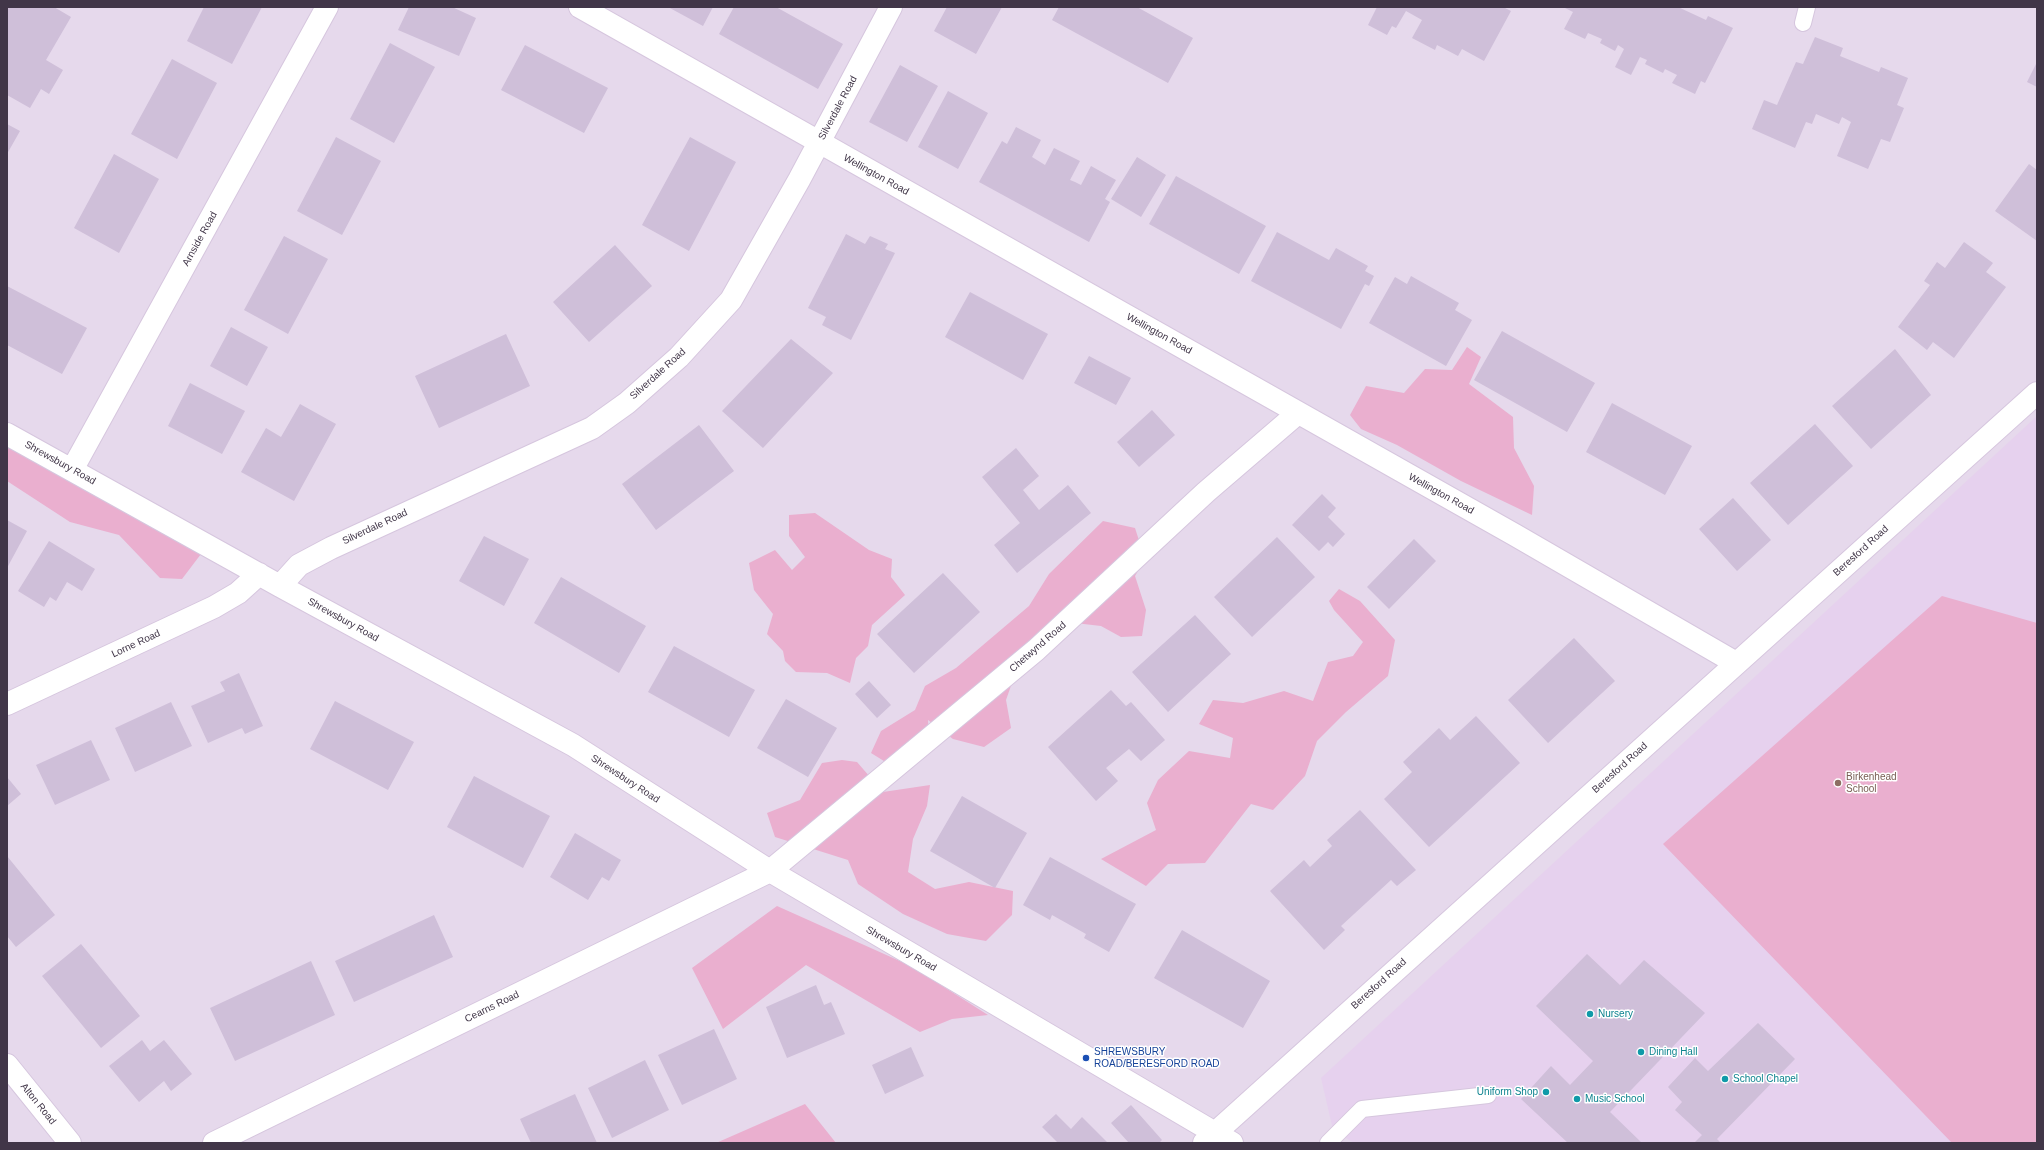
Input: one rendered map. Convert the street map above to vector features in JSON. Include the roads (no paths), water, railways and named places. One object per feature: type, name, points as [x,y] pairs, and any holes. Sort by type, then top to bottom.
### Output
[{"type":"street","name":"Arnside Road","points":[[72,470],[327,7]]},
{"type":"street","name":"Wellington Road","points":[[580,7],[1298,413],[1736,663]]},
{"type":"street","name":"Silverdale Road","points":[[280,586],[299,565],[412,510],[592,428],[627,403],[679,357],[731,300],[819,143],[891,7]]},
{"type":"street","name":"Beresford Road","points":[[1217,1139],[1736,663],[2037,393]]},
{"type":"street","name":"Chetwynd Road","points":[[770,872],[1036,650],[1206,492],[1298,413]]},
{"type":"street","name":"Shrewsbury Road","points":[[7,434],[280,586],[572,745],[770,872],[1217,1139]]},
{"type":"street","name":"Lorne Road","points":[[7,704],[214,607],[238,593],[259,574]]},
{"type":"street","name":"Cearns Road","points":[[214,1143],[770,872]]},
{"type":"street","name":"Alton Road","points":[[7,1065],[70,1143]]},
{"type":"lane","points":[[1803,23],[1807,7]]},
{"type":"lane","points":[[1328,1143],[1362,1109],[1488,1095]]},
{"type":"place","name":"Birkenhead School","points":[[1838,783]]},
{"type":"place","name":"Nursery","points":[[1590,1014]]},
{"type":"place","name":"Dining Hall","points":[[1641,1052]]},
{"type":"place","name":"SHREWSBURY ROAD/BERESFORD ROAD","points":[[1086,1058]]},
{"type":"place","name":"School Chapel","points":[[1725,1079]]},
{"type":"place","name":"Uniform Shop","points":[[1546,1092]]},
{"type":"place","name":"Music School","points":[[1577,1099]]}]
